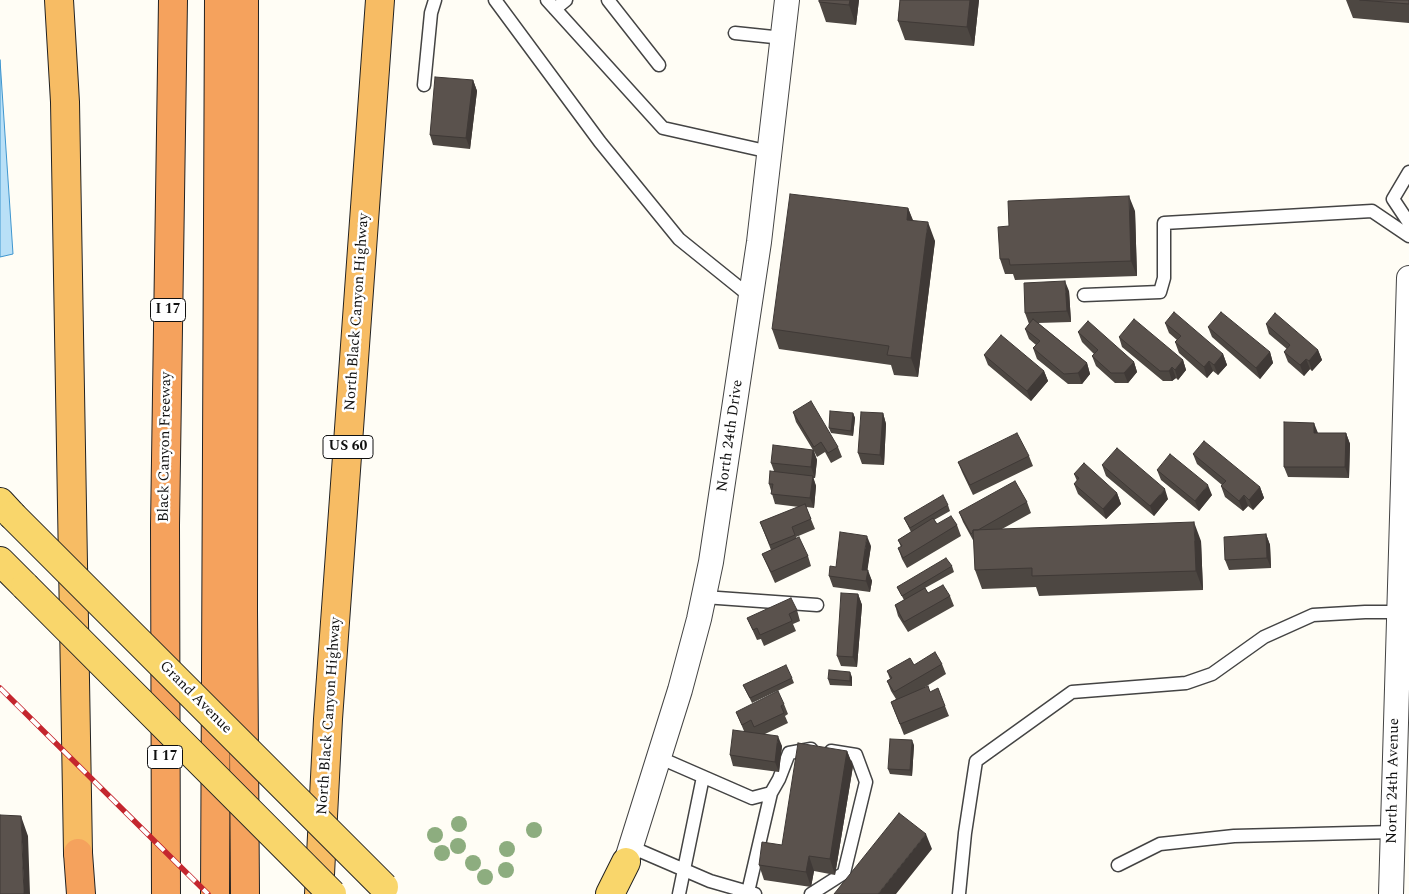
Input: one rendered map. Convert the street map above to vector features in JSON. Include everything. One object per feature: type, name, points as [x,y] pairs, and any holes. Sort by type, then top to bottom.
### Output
[{"type":"highway","points":[[59,0],[65,102],[78,853],[81,894]]},
{"type":"highway","name":"Black Canyon Freeway","points":[[166,894],[165,525],[173,0]]},
{"type":"highway","points":[[215,894],[219,0]]},
{"type":"highway","points":[[244,0],[243,610],[245,894]]},
{"type":"highway","name":"North Black Canyon Highway","points":[[319,894],[328,719],[380,0]]},
{"type":"main road","name":"Grand Avenue","points":[[6,508],[388,891]]},
{"type":"main road","points":[[0,561],[332,894]]},
{"type":"main road","points":[[610,894],[628,854]]},
{"type":"main road","points":[[624,894],[628,854]]},
{"type":"street","name":"North 24th Drive","points":[[628,854],[680,690],[704,597],[720,511],[751,297],[787,0]]},
{"type":"street","name":"North 24th Avenue","points":[[1391,894],[1398,839],[1398,612],[1405,511],[1409,278]]},
{"type":"lane","points":[[424,85],[431,13],[435,0]]},
{"type":"lane","points":[[495,0],[600,142],[679,239],[751,297]]},
{"type":"lane","points":[[566,0],[551,4],[664,128],[770,152]]},
{"type":"lane","points":[[608,0],[659,65]]},
{"type":"lane","points":[[735,33],[782,38]]},
{"type":"lane","points":[[1409,172],[1393,199],[1409,223]]},
{"type":"lane","points":[[1084,295],[1160,292],[1164,278],[1164,223],[1372,211],[1409,236]]},
{"type":"lane","points":[[704,597],[817,604]]},
{"type":"lane","points":[[959,894],[965,833],[976,761],[1072,692],[1186,683],[1212,674],[1264,637],[1314,615],[1398,612]]},
{"type":"lane","points":[[628,854],[683,869],[710,881],[752,893],[771,793],[779,779],[789,753],[813,748],[856,755],[866,782],[844,873],[811,894]]},
{"type":"lane","points":[[658,757],[752,798],[771,793]]},
{"type":"lane","points":[[679,894],[703,776]]},
{"type":"lane","points":[[1118,866],[1160,844],[1234,836],[1398,839]]},
{"type":"water","points":[[0,60],[13,254],[0,257]]},
{"type":"building","points":[[819,0],[850,0],[849,5],[819,2]]},
{"type":"building","points":[[900,0],[970,0],[967,27],[898,21]]},
{"type":"building","points":[[1360,0],[1409,0],[1409,4]]},
{"type":"building","points":[[435,77],[473,80],[466,138],[430,135]]},
{"type":"building","points":[[790,194],[908,208],[907,220],[928,222],[911,358],[887,355],[889,346],[772,329]]},
{"type":"building","points":[[1129,196],[1131,261],[1010,265],[1009,259],[1000,259],[998,227],[1009,226],[1008,201]]},
{"type":"building","points":[[1065,281],[1067,311],[1025,313],[1024,283]]},
{"type":"building","points":[[1174,312],[1223,354],[1214,365],[1209,361],[1204,367],[1175,342],[1181,336],[1165,323]]},
{"type":"building","points":[[1221,312],[1270,352],[1256,368],[1208,327]]},
{"type":"building","points":[[1275,313],[1318,350],[1309,361],[1306,359],[1300,365],[1284,352],[1290,345],[1266,324]]},
{"type":"building","points":[[1033,319],[1087,363],[1078,373],[1064,374],[1033,348],[1040,341],[1025,329]]},
{"type":"building","points":[[1134,319],[1183,360],[1175,370],[1172,367],[1169,371],[1160,371],[1119,337]]},
{"type":"building","points":[[1088,321],[1134,362],[1124,373],[1111,373],[1092,356],[1098,350],[1078,332]]},
{"type":"building","points":[[1001,335],[1044,371],[1027,391],[984,355]]},
{"type":"building","points":[[811,401],[838,447],[828,453],[821,442],[814,447],[793,412]]},
{"type":"building","points":[[830,411],[853,413],[851,431],[829,428]]},
{"type":"building","points":[[861,412],[883,413],[880,455],[858,453]]},
{"type":"building","points":[[1284,422],[1314,423],[1314,433],[1346,433],[1345,467],[1284,467]]},
{"type":"building","points":[[1017,433],[1029,456],[970,485],[958,462]]},
{"type":"building","points":[[1204,441],[1260,487],[1249,500],[1244,495],[1239,501],[1221,486],[1226,481],[1193,454]]},
{"type":"building","points":[[773,445],[813,450],[811,467],[771,463]]},
{"type":"building","points":[[1117,448],[1165,489],[1150,506],[1102,465]]},
{"type":"building","points":[[1170,454],[1208,485],[1195,501],[1157,470]]},
{"type":"building","points":[[1084,463],[1117,493],[1103,509],[1074,484],[1079,478],[1074,474]]},
{"type":"building","points":[[770,471],[813,476],[810,498],[771,494],[773,484],[769,484]]},
{"type":"building","points":[[1015,481],[1027,502],[978,530],[973,530],[971,534],[959,512]]},
{"type":"building","points":[[943,495],[948,505],[910,528],[904,518]]},
{"type":"building","points":[[805,504],[811,519],[792,527],[795,535],[770,545],[760,522]]},
{"type":"building","points":[[951,516],[957,525],[903,558],[898,548],[902,546],[898,540],[933,518],[937,524]]},
{"type":"building","points":[[1194,522],[1196,571],[1032,576],[1032,568],[975,570],[973,530]]},
{"type":"building","points":[[840,532],[867,536],[862,570],[868,570],[866,581],[829,576],[830,566],[836,567]]},
{"type":"building","points":[[1266,534],[1267,558],[1225,560],[1224,537]]},
{"type":"building","points":[[799,537],[808,556],[771,572],[762,554]]},
{"type":"building","points":[[946,558],[952,566],[902,596],[897,587]]},
{"type":"building","points":[[943,585],[950,596],[904,622],[895,605],[925,588],[928,593]]},
{"type":"building","points":[[841,593],[858,594],[853,657],[837,656]]},
{"type":"building","points":[[791,598],[797,610],[789,614],[792,621],[760,635],[757,628],[753,630],[747,618]]},
{"type":"building","points":[[935,652],[942,664],[894,692],[887,681],[892,678],[887,671],[910,658],[914,665]]},
{"type":"building","points":[[786,665],[792,678],[750,698],[743,685]]},
{"type":"building","points":[[829,670],[850,672],[850,681],[828,679]]},
{"type":"building","points":[[928,686],[930,692],[938,688],[945,706],[900,724],[891,702]]},
{"type":"building","points":[[778,691],[784,704],[781,706],[784,713],[754,727],[751,720],[742,725],[736,712]]},
{"type":"building","points":[[733,730],[778,736],[775,762],[730,755]]},
{"type":"building","points":[[890,739],[912,740],[910,770],[888,769]]},
{"type":"building","points":[[798,743],[847,751],[830,859],[809,856],[806,872],[759,865],[762,842],[782,845]]},
{"type":"building","points":[[899,813],[926,834],[878,894],[834,894]]},
{"type":"building","points":[[0,815],[21,816],[24,894],[0,894]]},
{"type":"railway","points":[[0,688],[208,894]]}]
